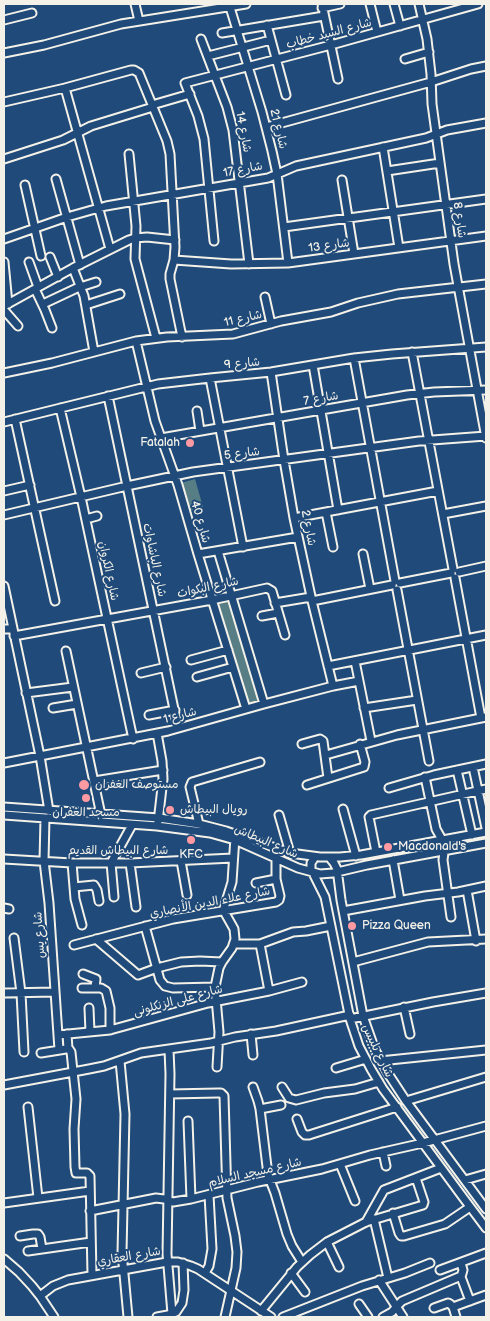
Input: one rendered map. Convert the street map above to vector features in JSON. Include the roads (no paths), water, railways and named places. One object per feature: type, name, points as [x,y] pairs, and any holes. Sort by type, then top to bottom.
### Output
[{"type":"street","points":[[135,4],[139,20]]},
{"type":"street","points":[[4,53],[139,20],[229,5],[246,4]]},
{"type":"street","points":[[222,33],[267,25],[340,4]]},
{"type":"street","points":[[370,4],[377,32]]},
{"type":"street","points":[[394,4],[400,26]]},
{"type":"street","name":"شارع 8","points":[[419,4],[429,52],[432,104],[457,288],[486,436]]},
{"type":"street","name":"شارع السيد خطاب","points":[[190,94],[185,83],[478,4]]},
{"type":"street","name":"شارع 21","points":[[229,5],[266,127],[277,174],[288,263]]},
{"type":"street","points":[[323,9],[338,79]]},
{"type":"street","points":[[4,20],[32,13]]},
{"type":"street","points":[[267,25],[286,94]]},
{"type":"street","name":"شارع 14","points":[[201,39],[233,130],[250,264]]},
{"type":"street","points":[[208,56],[271,40]]},
{"type":"street","points":[[405,59],[429,52]]},
{"type":"street","points":[[266,127],[486,66]]},
{"type":"street","points":[[4,102],[132,70],[137,71],[168,148],[175,240],[174,260],[170,279],[182,337]]},
{"type":"street","points":[[65,88],[110,249]]},
{"type":"street","points":[[4,159],[64,140],[90,126],[190,94],[203,133],[214,241]]},
{"type":"street","name":"شارع 17","points":[[4,239],[99,208],[268,178],[296,166],[426,138],[446,130],[486,123]]},
{"type":"street","points":[[383,147],[399,248]]},
{"type":"street","points":[[129,154],[136,226],[136,259],[156,338]]},
{"type":"street","points":[[387,171],[440,163]]},
{"type":"street","points":[[56,179],[67,218],[94,352]]},
{"type":"street","points":[[342,180],[354,254]]},
{"type":"street","points":[[26,185],[41,256]]},
{"type":"street","points":[[284,227],[486,199]]},
{"type":"street","name":"شارع 13","points":[[174,260],[212,263],[288,263],[486,236]]},
{"type":"street","points":[[5,307],[76,266],[135,238],[147,237],[175,240]]},
{"type":"street","points":[[50,257],[58,277]]},
{"type":"street","points":[[4,262],[5,307],[18,326]]},
{"type":"street","points":[[29,262],[36,288],[52,328]]},
{"type":"street","points":[[43,304],[96,282]]},
{"type":"street","name":"شارع 11","points":[[4,373],[136,341],[156,338],[233,334],[294,318],[331,312],[398,294],[486,284]]},
{"type":"street","points":[[86,305],[120,294]]},
{"type":"street","points":[[265,297],[271,324]]},
{"type":"street","name":"شارع 40","points":[[136,341],[155,421],[175,476],[246,709]]},
{"type":"street","name":"شارع 9","points":[[4,422],[146,387],[271,372],[354,358],[412,352],[486,348]]},
{"type":"street","points":[[326,755],[371,741],[484,718],[466,639],[412,352]]},
{"type":"street","points":[[354,358],[429,761]]},
{"type":"street","points":[[313,365],[338,510]]},
{"type":"street","name":"شارع 2","points":[[271,372],[294,518],[311,599],[333,686]]},
{"type":"street","points":[[210,378],[243,546]]},
{"type":"street","name":"شارع 7","points":[[161,438],[420,394],[486,390]]},
{"type":"street","name":"شارع الباشاوات","points":[[108,396],[178,728]]},
{"type":"street","name":"شارع الكروان","points":[[60,408],[133,738]]},
{"type":"street","points":[[197,411],[200,431]]},
{"type":"street","points":[[15,419],[55,601]]},
{"type":"street","name":"شارع 5","points":[[4,515],[127,486],[227,467],[429,440],[486,436]]},
{"type":"street","points":[[4,491],[30,485]]},
{"type":"street","points":[[294,518],[438,491]]},
{"type":"street","points":[[443,514],[486,506]]},
{"type":"street","points":[[326,512],[333,547]]},
{"type":"street","points":[[86,519],[97,516]]},
{"type":"street","points":[[198,554],[298,537]]},
{"type":"street","name":"شارع 40","points":[[218,551],[264,704]]},
{"type":"street","points":[[363,554],[370,589]]},
{"type":"street","points":[[285,635],[276,603],[396,585],[486,566]]},
{"type":"street","points":[[4,586],[5,601],[14,632],[40,756],[49,811]]},
{"type":"street","name":"شارع البكوات","points":[[4,629],[14,632],[107,620],[267,588],[272,591],[276,603]]},
{"type":"street","points":[[262,616],[278,613]]},
{"type":"street","points":[[328,666],[486,635]]},
{"type":"street","points":[[191,660],[228,650]]},
{"type":"street","points":[[66,651],[102,815]]},
{"type":"street","points":[[355,661],[371,741]]},
{"type":"street","points":[[197,678],[233,667]]},
{"type":"street","points":[[141,673],[166,668]]},
{"type":"street","name":"شارع 1","points":[[4,763],[158,733],[333,686],[359,681]]},
{"type":"street","points":[[26,693],[74,687]]},
{"type":"street","points":[[364,708],[417,700]]},
{"type":"street","points":[[53,708],[77,704]]},
{"type":"street","points":[[149,715],[175,710]]},
{"type":"street","points":[[157,826],[163,770],[158,733]]},
{"type":"street","points":[[302,744],[322,740],[324,742],[328,778]]},
{"type":"street","points":[[307,785],[364,767],[365,762],[360,744]]},
{"type":"street","points":[[199,824],[190,788],[192,782],[260,762]]},
{"type":"street","points":[[389,788],[486,764]]},
{"type":"street","points":[[473,767],[486,828]]},
{"type":"street","points":[[94,781],[163,770]]},
{"type":"street","points":[[457,770],[472,835]]},
{"type":"street","points":[[424,778],[436,828],[445,845],[443,860],[451,918]]},
{"type":"street","points":[[376,852],[369,817],[371,815],[486,789]]},
{"type":"street","name":"شارع البيطاش","points":[[4,807],[159,818],[199,824],[290,853],[330,858],[356,856],[486,832]]},
{"type":"street","points":[[343,809],[356,856]]},
{"type":"street","name":"شارع البيطاش","points":[[4,815],[157,826],[235,837],[293,866],[324,874],[486,843]]},
{"type":"street","points":[[279,815],[290,853]]},
{"type":"street","name":"شارع يس","points":[[46,818],[44,861],[49,903],[59,1050]]},
{"type":"street","points":[[114,898],[111,863],[132,825]]},
{"type":"street","points":[[217,1067],[219,1028],[215,987],[222,962],[234,944],[235,939],[234,930],[224,910],[232,882],[235,837]]},
{"type":"street","points":[[312,872],[311,863],[315,857]]},
{"type":"street","name":"شارع البيطاش القديم","points":[[4,859],[72,863],[130,863],[233,858]]},
{"type":"street","name":"شارع علاء الدين الأنصاري","points":[[74,945],[173,919],[276,902],[280,896],[276,880],[276,858]]},
{"type":"street","name":"شارع بلبيس","points":[[330,858],[336,866],[363,1016],[370,1039],[380,1061],[406,1101],[486,1209]]},
{"type":"street","points":[[393,860],[400,900]]},
{"type":"street","points":[[181,861],[187,894]]},
{"type":"street","points":[[72,863],[77,908],[82,925]]},
{"type":"street","points":[[130,863],[136,906]]},
{"type":"street","name":"شارع بلبيس","points":[[312,872],[325,897],[356,1038],[380,1082],[397,1107],[486,1228]]},
{"type":"street","points":[[256,883],[276,880]]},
{"type":"street","points":[[74,887],[94,885],[99,901]]},
{"type":"street","points":[[343,911],[486,886]]},
{"type":"street","points":[[467,890],[476,941]]},
{"type":"street","points":[[145,926],[162,983],[168,988],[215,987]]},
{"type":"street","points":[[234,944],[260,944],[293,932],[304,932],[331,926]]},
{"type":"street","points":[[14,938],[21,993],[24,1052]]},
{"type":"street","points":[[96,939],[137,974],[187,962],[222,962]]},
{"type":"street","points":[[353,962],[428,942],[486,939]]},
{"type":"street","points":[[260,944],[269,991]]},
{"type":"street","points":[[83,974],[96,979],[95,988]]},
{"type":"street","name":"شارع على الزنكلونى","points":[[58,1035],[110,1030],[302,982]]},
{"type":"street","points":[[82,988],[104,989],[107,994],[111,1015],[110,1030]]},
{"type":"street","points":[[4,993],[55,992]]},
{"type":"street","points":[[4,1085],[74,1073],[141,1054],[218,1042],[251,1034],[363,1016],[486,993]]},
{"type":"street","points":[[404,1007],[410,1034]]},
{"type":"street","points":[[89,1008],[90,1032]]},
{"type":"street","points":[[67,1034],[68,1049],[71,1052],[74,1073],[76,1099],[74,1129],[75,1172],[77,1174],[87,1173],[90,1175],[92,1275]]},
{"type":"street","points":[[251,1034],[253,1055]]},
{"type":"street","points":[[41,1052],[68,1049]]},
{"type":"street","points":[[169,1049],[167,1262],[172,1314]]},
{"type":"street","points":[[380,1061],[486,1050]]},
{"type":"street","points":[[336,1068],[366,1058]]},
{"type":"street","points":[[120,1061],[125,1101],[122,1270],[128,1317]]},
{"type":"street","points":[[406,1101],[486,1077]]},
{"type":"street","points":[[282,1087],[289,1098],[296,1100],[324,1093],[350,1090],[380,1082]]},
{"type":"street","points":[[253,1087],[260,1109],[270,1180],[287,1234],[302,1262]]},
{"type":"street","points":[[170,1094],[221,1093],[224,1096],[227,1202],[236,1236],[237,1252],[236,1268],[225,1317]]},
{"type":"street","points":[[260,1109],[281,1105]]},
{"type":"street","points":[[28,1107],[38,1198]]},
{"type":"street","points":[[297,1119],[302,1132],[305,1135],[309,1135],[397,1107]]},
{"type":"street","points":[[188,1121],[191,1199]]},
{"type":"street","name":"شارع مسجد السلام","points":[[90,1211],[156,1198],[176,1202],[191,1199],[288,1177],[486,1126]]},
{"type":"street","points":[[383,1152],[386,1166]]},
{"type":"street","points":[[340,1164],[355,1201]]},
{"type":"street","points":[[366,1222],[384,1190],[441,1168]]},
{"type":"street","points":[[464,1180],[486,1174]]},
{"type":"street","points":[[261,1311],[302,1262],[326,1242],[366,1222],[423,1205],[424,1202],[416,1178]]},
{"type":"street","points":[[4,1202],[90,1191]]},
{"type":"street","points":[[204,1273],[211,1257],[212,1248],[209,1195]]},
{"type":"street","points":[[393,1213],[399,1233],[401,1236],[404,1236],[445,1224],[470,1207]]},
{"type":"street","points":[[374,1219],[388,1278]]},
{"type":"street","points":[[20,1236],[38,1234],[42,1249]]},
{"type":"street","points":[[28,1251],[91,1242]]},
{"type":"street","points":[[326,1242],[339,1267]]},
{"type":"street","points":[[440,1270],[486,1253]]},
{"type":"street","points":[[4,1259],[26,1279],[54,1317]]},
{"type":"street","name":"شارع العقاري","points":[[40,1296],[62,1281],[167,1262],[183,1263],[198,1269],[271,1317]]},
{"type":"street","points":[[157,1317],[172,1314],[180,1308],[184,1290],[183,1263]]},
{"type":"street","points":[[283,1317],[379,1280],[411,1272],[430,1263]]},
{"type":"street","points":[[460,1263],[463,1270],[461,1276],[470,1301]]},
{"type":"street","points":[[292,1273],[304,1292]]},
{"type":"street","points":[[383,1317],[392,1312],[402,1301],[461,1276]]},
{"type":"street","points":[[379,1280],[402,1317]]},
{"type":"street","points":[[452,1307],[486,1295]]},
{"type":"street","points":[[434,1308],[448,1303],[452,1305],[456,1317]]},
{"type":"street","points":[[359,1304],[368,1317]]},
{"type":"place","name":"Fatalah","points":[[190,443]]},
{"type":"place","name":"مستوصف الغفران","points":[[84,785]]},
{"type":"place","name":"مسجد الغفران","points":[[86,798]]},
{"type":"place","name":"رويال البيطاش","points":[[170,810]]},
{"type":"place","name":"KFC","points":[[191,840]]},
{"type":"place","name":"Macdonald's","points":[[388,847]]},
{"type":"place","name":"Pizza Queen","points":[[352,926]]}]
